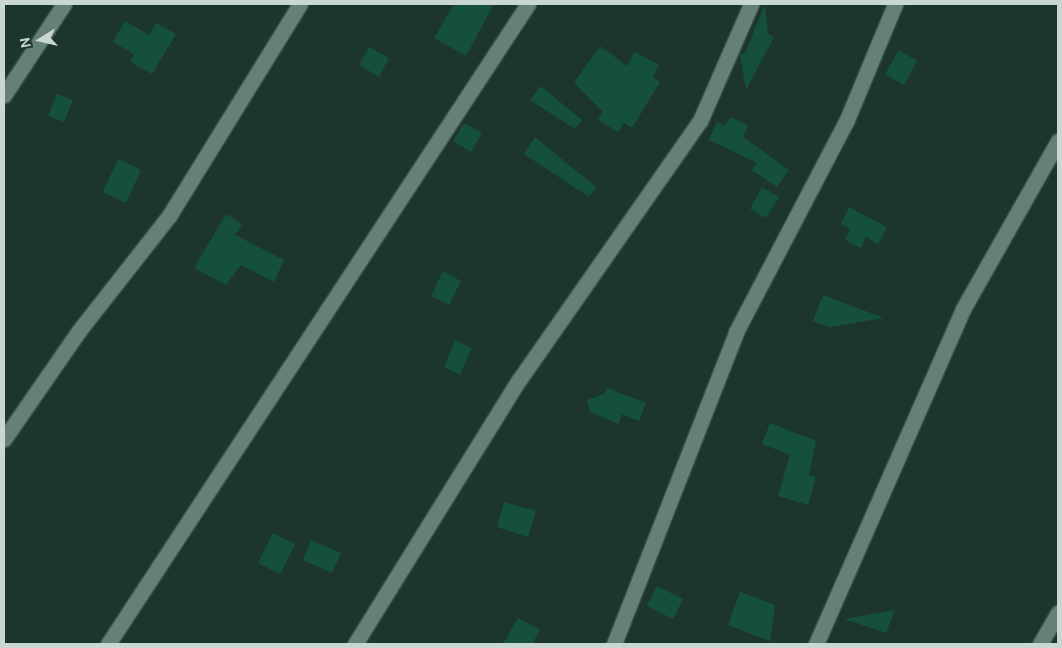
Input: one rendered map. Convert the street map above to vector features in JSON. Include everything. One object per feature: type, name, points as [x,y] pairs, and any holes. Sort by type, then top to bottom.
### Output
[{"type":"street","points":[[4,96],[64,4]]},
{"type":"street","points":[[4,439],[78,332],[169,216],[300,4]]},
{"type":"street","points":[[108,644],[528,4]]},
{"type":"street","points":[[355,644],[519,380],[700,121],[751,4]]},
{"type":"street","points":[[614,644],[736,332],[846,122],[896,4]]},
{"type":"street","points":[[816,644],[963,309],[1058,141]]},
{"type":"street","points":[[1040,644],[1058,613]]},
{"type":"building","points":[[454,4],[494,4],[466,56],[434,38]]},
{"type":"building","points":[[765,4],[768,34],[774,37],[746,90],[740,54],[745,53]]},
{"type":"building","points":[[125,21],[149,35],[156,23],[176,34],[152,74],[130,62],[134,54],[113,42]]},
{"type":"building","points":[[600,46],[627,66],[635,52],[659,65],[653,77],[660,82],[632,128],[624,123],[618,132],[598,120],[603,112],[574,83]]},
{"type":"building","points":[[369,47],[389,58],[379,77],[359,65]]},
{"type":"building","points":[[899,50],[917,61],[904,85],[885,74]]},
{"type":"building","points":[[541,86],[582,120],[575,129],[530,100]]},
{"type":"building","points":[[57,94],[73,100],[64,122],[48,116]]},
{"type":"building","points":[[730,117],[748,126],[743,137],[789,170],[777,187],[752,170],[757,163],[709,140],[717,122],[725,126]]},
{"type":"building","points":[[464,123],[482,133],[471,152],[453,141]]},
{"type":"building","points":[[535,137],[596,187],[589,197],[524,154]]},
{"type":"building","points":[[118,159],[141,170],[126,203],[103,192]]},
{"type":"building","points":[[762,187],[779,197],[766,218],[750,209]]},
{"type":"building","points":[[849,207],[887,227],[878,244],[866,237],[861,248],[845,240],[850,229],[841,224]]},
{"type":"building","points":[[226,214],[242,224],[235,235],[284,260],[274,282],[241,265],[226,285],[194,268]]},
{"type":"building","points":[[443,271],[461,281],[449,305],[431,296]]},
{"type":"building","points":[[823,295],[884,318],[829,327],[813,321]]},
{"type":"building","points":[[455,340],[472,348],[460,375],[444,367]]},
{"type":"building","points":[[607,388],[646,403],[639,421],[622,414],[619,424],[590,412],[587,400],[604,394]]},
{"type":"building","points":[[770,423],[816,441],[809,475],[816,477],[808,505],[778,496],[790,455],[762,444]]},
{"type":"building","points":[[504,502],[536,511],[528,537],[497,527]]},
{"type":"building","points":[[273,533],[295,544],[280,574],[258,563]]},
{"type":"building","points":[[311,540],[341,553],[332,573],[303,560]]},
{"type":"building","points":[[657,586],[683,599],[673,619],[647,606]]},
{"type":"building","points":[[740,592],[775,605],[770,641],[728,625]]},
{"type":"building","points":[[895,610],[886,633],[844,619]]},
{"type":"building","points":[[518,618],[540,630],[532,644],[503,644]]}]
